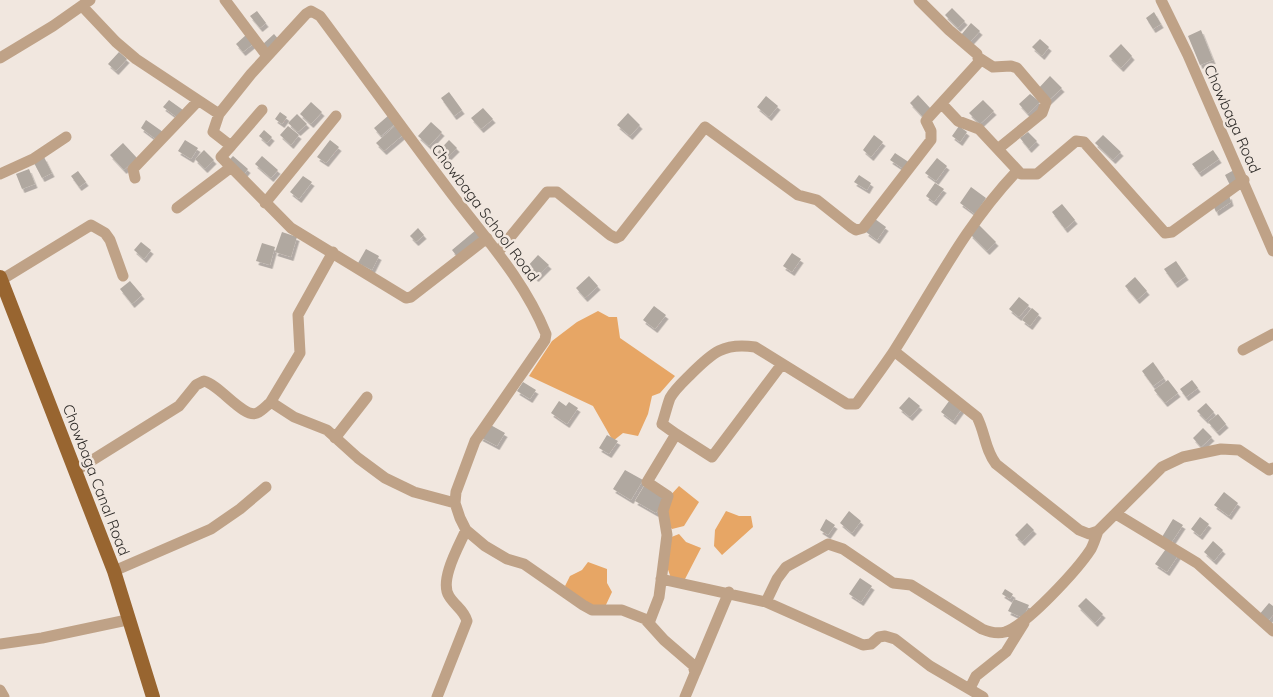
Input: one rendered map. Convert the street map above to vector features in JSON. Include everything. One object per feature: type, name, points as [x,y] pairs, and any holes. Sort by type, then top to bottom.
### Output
[{"type":"main road","name":"Chowbaga Canal Road","points":[[0,278],[114,571],[127,620],[153,697]]},
{"type":"street","points":[[225,0],[267,56]]},
{"type":"street","points":[[919,0],[979,58],[994,67],[1011,66],[1017,68],[1046,102],[1042,113],[998,148]]},
{"type":"street","name":"Chowbaga Road","points":[[1161,0],[1244,180],[1273,251]]},
{"type":"street","points":[[0,58],[86,3],[116,42],[158,74],[219,114],[213,132],[231,146]]},
{"type":"street","name":"Chowbaga School Road","points":[[219,114],[267,56],[306,14],[311,11],[315,12],[498,252],[528,296],[546,337],[475,441],[460,474],[455,503]]},
{"type":"street","points":[[498,252],[550,190],[556,192],[610,235],[616,238],[620,236],[700,130],[705,127],[798,195],[817,200],[856,230],[863,228],[931,140],[931,131],[926,121],[976,66],[979,58]]},
{"type":"street","points":[[135,178],[133,169],[198,101]]},
{"type":"street","points":[[942,104],[958,121],[979,129],[998,148],[1017,172],[1028,176],[1036,174],[1080,141],[1165,233],[1172,232],[1244,180]]},
{"type":"street","points":[[262,110],[221,157],[292,228],[406,298],[411,297],[487,238]]},
{"type":"street","points":[[265,203],[336,116]]},
{"type":"street","points":[[0,174],[15,169],[66,137]]},
{"type":"street","points":[[177,208],[230,168]]},
{"type":"street","points":[[782,364],[712,457],[662,424],[671,396],[709,356],[739,344],[755,347],[852,406],[856,404],[894,351],[969,228],[990,199],[1017,172]]},
{"type":"street","points":[[0,278],[91,225],[105,233],[110,240],[123,276]]},
{"type":"street","points":[[74,471],[179,406],[196,385],[204,381],[216,386],[244,411],[251,414],[257,413],[270,403],[300,353],[298,315],[333,252]]},
{"type":"street","points":[[1243,350],[1273,334]]},
{"type":"street","points":[[894,351],[977,417],[989,456],[996,464],[1079,530],[1089,534],[1098,531],[1162,467],[1183,457],[1230,449],[1239,450],[1250,456],[1264,469],[1269,470],[1273,468]]},
{"type":"street","points":[[336,438],[367,397]]},
{"type":"street","points":[[270,403],[303,421],[320,426],[385,478],[414,492],[455,503],[466,530],[498,554],[518,561],[540,574],[583,606],[592,610],[622,610],[636,613],[664,640],[688,659],[695,673]]},
{"type":"street","points":[[649,624],[655,612],[661,579],[666,535],[664,510],[668,496],[647,482],[676,434]]},
{"type":"street","points":[[114,571],[211,528],[240,509],[266,487]]},
{"type":"street","points":[[1116,514],[1197,563],[1273,631]]},
{"type":"street","points":[[437,697],[466,621],[465,614],[449,596],[445,580],[466,530]]},
{"type":"street","points":[[766,602],[777,579],[786,567],[828,544],[843,549],[887,580],[911,585],[990,633],[1003,633],[1012,629],[1027,617],[1079,565],[1092,547],[1098,531]]},
{"type":"street","points":[[661,579],[729,592],[766,602],[863,645],[871,644],[879,637],[885,636],[895,639],[930,666],[983,697]]},
{"type":"street","points":[[685,697],[729,592]]},
{"type":"street","points":[[970,688],[976,676],[1006,652],[1027,617]]},
{"type":"street","points":[[0,644],[42,638],[127,620]]},
{"type":"street","points":[[0,690],[4,697]]},
{"type":"shaded area","points":[[598,311],[609,317],[617,317],[620,338],[675,376],[660,393],[652,396],[648,414],[638,436],[623,433],[613,441],[593,406],[529,376],[552,341],[577,322]]},
{"type":"shaded area","points":[[679,486],[699,502],[684,526],[672,529],[664,519],[668,498]]},
{"type":"shaded area","points":[[726,511],[739,516],[751,516],[753,527],[722,555],[714,546],[715,530]]},
{"type":"shaded area","points":[[679,534],[686,542],[701,548],[685,579],[672,581],[665,561],[669,538]]},
{"type":"shaded area","points":[[588,562],[607,569],[607,583],[612,592],[604,609],[589,610],[565,586],[570,576],[582,570]]},
{"type":"building","points":[[952,8],[965,21],[958,28],[945,15]]},
{"type":"building","points":[[257,11],[266,23],[260,28],[250,16]]},
{"type":"building","points":[[1154,12],[1161,24],[1153,29],[1146,18]]},
{"type":"building","points":[[971,23],[980,31],[969,43],[961,35]]},
{"type":"building","points":[[1201,30],[1213,60],[1200,65],[1188,36]]},
{"type":"building","points":[[274,34],[280,41],[268,51],[263,44]]},
{"type":"building","points":[[246,35],[253,44],[243,52],[236,44]]},
{"type":"building","points":[[1040,39],[1049,47],[1042,56],[1032,47]]},
{"type":"building","points":[[1121,44],[1132,56],[1121,68],[1109,56]]},
{"type":"building","points":[[119,52],[127,59],[116,71],[108,64]]},
{"type":"building","points":[[1050,76],[1062,88],[1048,101],[1037,90]]},
{"type":"building","points":[[449,92],[462,110],[454,116],[441,98]]},
{"type":"building","points":[[1030,94],[1040,102],[1028,114],[1019,104]]},
{"type":"building","points":[[918,95],[931,109],[923,117],[910,103]]},
{"type":"building","points":[[766,96],[778,106],[769,117],[757,107]]},
{"type":"building","points":[[169,100],[183,110],[178,118],[163,107]]},
{"type":"building","points":[[983,100],[994,111],[980,124],[969,113]]},
{"type":"building","points":[[311,102],[322,112],[311,124],[300,114]]},
{"type":"building","points":[[483,108],[493,119],[481,129],[471,118]]},
{"type":"building","points":[[280,112],[287,117],[282,124],[275,119]]},
{"type":"building","points":[[628,113],[640,125],[630,136],[617,125]]},
{"type":"building","points":[[297,114],[307,124],[298,132],[288,123]]},
{"type":"building","points":[[389,115],[396,123],[381,136],[374,128]]},
{"type":"building","points":[[146,120],[163,132],[157,140],[141,128]]},
{"type":"building","points":[[431,122],[442,132],[429,146],[418,136]]},
{"type":"building","points":[[396,125],[404,134],[384,151],[376,143]]},
{"type":"building","points":[[288,126],[299,135],[291,145],[280,135]]},
{"type":"building","points":[[959,126],[967,132],[960,142],[952,136]]},
{"type":"building","points":[[264,130],[272,137],[267,143],[259,136]]},
{"type":"building","points":[[1028,132],[1037,141],[1029,149],[1020,138]]},
{"type":"building","points":[[874,135],[883,142],[871,157],[863,150]]},
{"type":"building","points":[[1103,135],[1121,152],[1113,160],[1095,143]]},
{"type":"building","points":[[185,140],[198,148],[191,159],[178,151]]},
{"type":"building","points":[[330,140],[339,147],[326,163],[317,157]]},
{"type":"building","points":[[449,140],[457,148],[442,163],[434,156]]},
{"type":"building","points":[[123,143],[137,158],[124,170],[110,155]]},
{"type":"building","points":[[204,150],[214,160],[205,169],[195,159]]},
{"type":"building","points":[[1213,150],[1219,159],[1199,173],[1192,164]]},
{"type":"building","points":[[895,153],[910,163],[905,170],[890,160]]},
{"type":"building","points":[[233,156],[248,169],[244,174],[228,161]]},
{"type":"building","points":[[262,156],[278,170],[271,178],[255,164]]},
{"type":"building","points":[[44,157],[52,173],[42,178],[34,163]]},
{"type":"building","points":[[937,158],[947,166],[936,181],[925,173]]},
{"type":"building","points":[[29,169],[35,184],[22,189],[16,174]]},
{"type":"building","points":[[1234,170],[1239,180],[1230,185],[1225,175]]},
{"type":"building","points":[[78,171],[86,182],[79,187],[71,176]]},
{"type":"building","points":[[859,175],[871,183],[867,190],[854,182]]},
{"type":"building","points":[[303,176],[312,182],[299,199],[290,192]]},
{"type":"building","points":[[935,183],[944,189],[934,202],[926,196]]},
{"type":"building","points":[[971,187],[986,198],[975,214],[960,203]]},
{"type":"building","points":[[1229,195],[1231,202],[1216,212],[1213,205]]},
{"type":"building","points":[[1062,204],[1075,220],[1065,229],[1052,212]]},
{"type":"building","points":[[875,219],[886,227],[877,240],[866,232]]},
{"type":"building","points":[[979,225],[996,242],[987,251],[970,234]]},
{"type":"building","points":[[418,228],[424,235],[416,242],[410,236]]},
{"type":"building","points":[[476,230],[483,238],[459,259],[452,250]]},
{"type":"building","points":[[282,232],[297,237],[291,257],[275,252]]},
{"type":"building","points":[[141,242],[151,250],[144,259],[134,250]]},
{"type":"building","points":[[262,243],[275,247],[270,265],[256,261]]},
{"type":"building","points":[[366,249],[379,256],[372,270],[358,263]]},
{"type":"building","points":[[792,253],[801,259],[792,272],[783,266]]},
{"type":"building","points":[[538,255],[549,265],[536,278],[526,268]]},
{"type":"building","points":[[1176,261],[1186,276],[1175,284],[1164,269]]},
{"type":"building","points":[[589,276],[598,286],[585,298],[576,288]]},
{"type":"building","points":[[1135,277],[1147,291],[1137,300],[1125,286]]},
{"type":"building","points":[[130,281],[142,295],[132,304],[120,289]]},
{"type":"building","points":[[1019,297],[1029,305],[1019,317],[1009,309]]},
{"type":"building","points":[[654,306],[666,315],[655,329],[643,320]]},
{"type":"building","points":[[1032,308],[1039,314],[1030,326],[1022,320]]},
{"type":"building","points":[[1153,362],[1164,378],[1153,386],[1142,371]]},
{"type":"building","points":[[1168,380],[1178,393],[1165,403],[1154,390]]},
{"type":"building","points":[[1192,380],[1198,388],[1186,397],[1180,389]]},
{"type":"building","points":[[523,382],[536,390],[530,399],[517,391]]},
{"type":"building","points":[[909,397],[920,406],[910,417],[899,408]]},
{"type":"building","points":[[952,397],[964,406],[953,421],[941,412]]},
{"type":"building","points":[[559,401],[566,406],[569,402],[578,408],[567,424],[551,413]]},
{"type":"building","points":[[1206,403],[1214,412],[1206,420],[1197,411]]},
{"type":"building","points":[[1218,414],[1226,424],[1217,432],[1208,422]]},
{"type":"building","points":[[487,423],[505,433],[497,446],[480,437]]},
{"type":"building","points":[[1203,428],[1212,437],[1201,447],[1193,438]]},
{"type":"building","points":[[607,435],[618,441],[609,454],[599,448]]},
{"type":"building","points":[[625,470],[643,480],[631,500],[613,489]]},
{"type":"building","points":[[644,486],[665,498],[656,513],[635,501]]},
{"type":"building","points":[[1224,492],[1238,503],[1229,516],[1214,505]]},
{"type":"building","points":[[849,511],[861,521],[852,533],[840,523]]},
{"type":"building","points":[[1200,517],[1209,524],[1200,536],[1191,529]]},
{"type":"building","points":[[826,519],[835,525],[828,535],[820,530]]},
{"type":"building","points":[[1173,519],[1183,525],[1171,543],[1162,537]]},
{"type":"building","points":[[1027,523],[1034,530],[1022,542],[1015,535]]},
{"type":"building","points":[[1213,541],[1223,550],[1214,561],[1204,552]]},
{"type":"building","points":[[1168,546],[1179,554],[1167,572],[1155,564]]},
{"type":"building","points":[[860,578],[872,586],[861,602],[849,594]]},
{"type":"building","points":[[1005,589],[1013,594],[1010,599],[1002,594]]},
{"type":"building","points":[[1086,598],[1103,614],[1095,623],[1078,606]]},
{"type":"building","points":[[1014,599],[1029,605],[1023,618],[1008,611]]},
{"type":"building","points":[[1269,603],[1273,606],[1273,615],[1266,623],[1258,616]]}]
